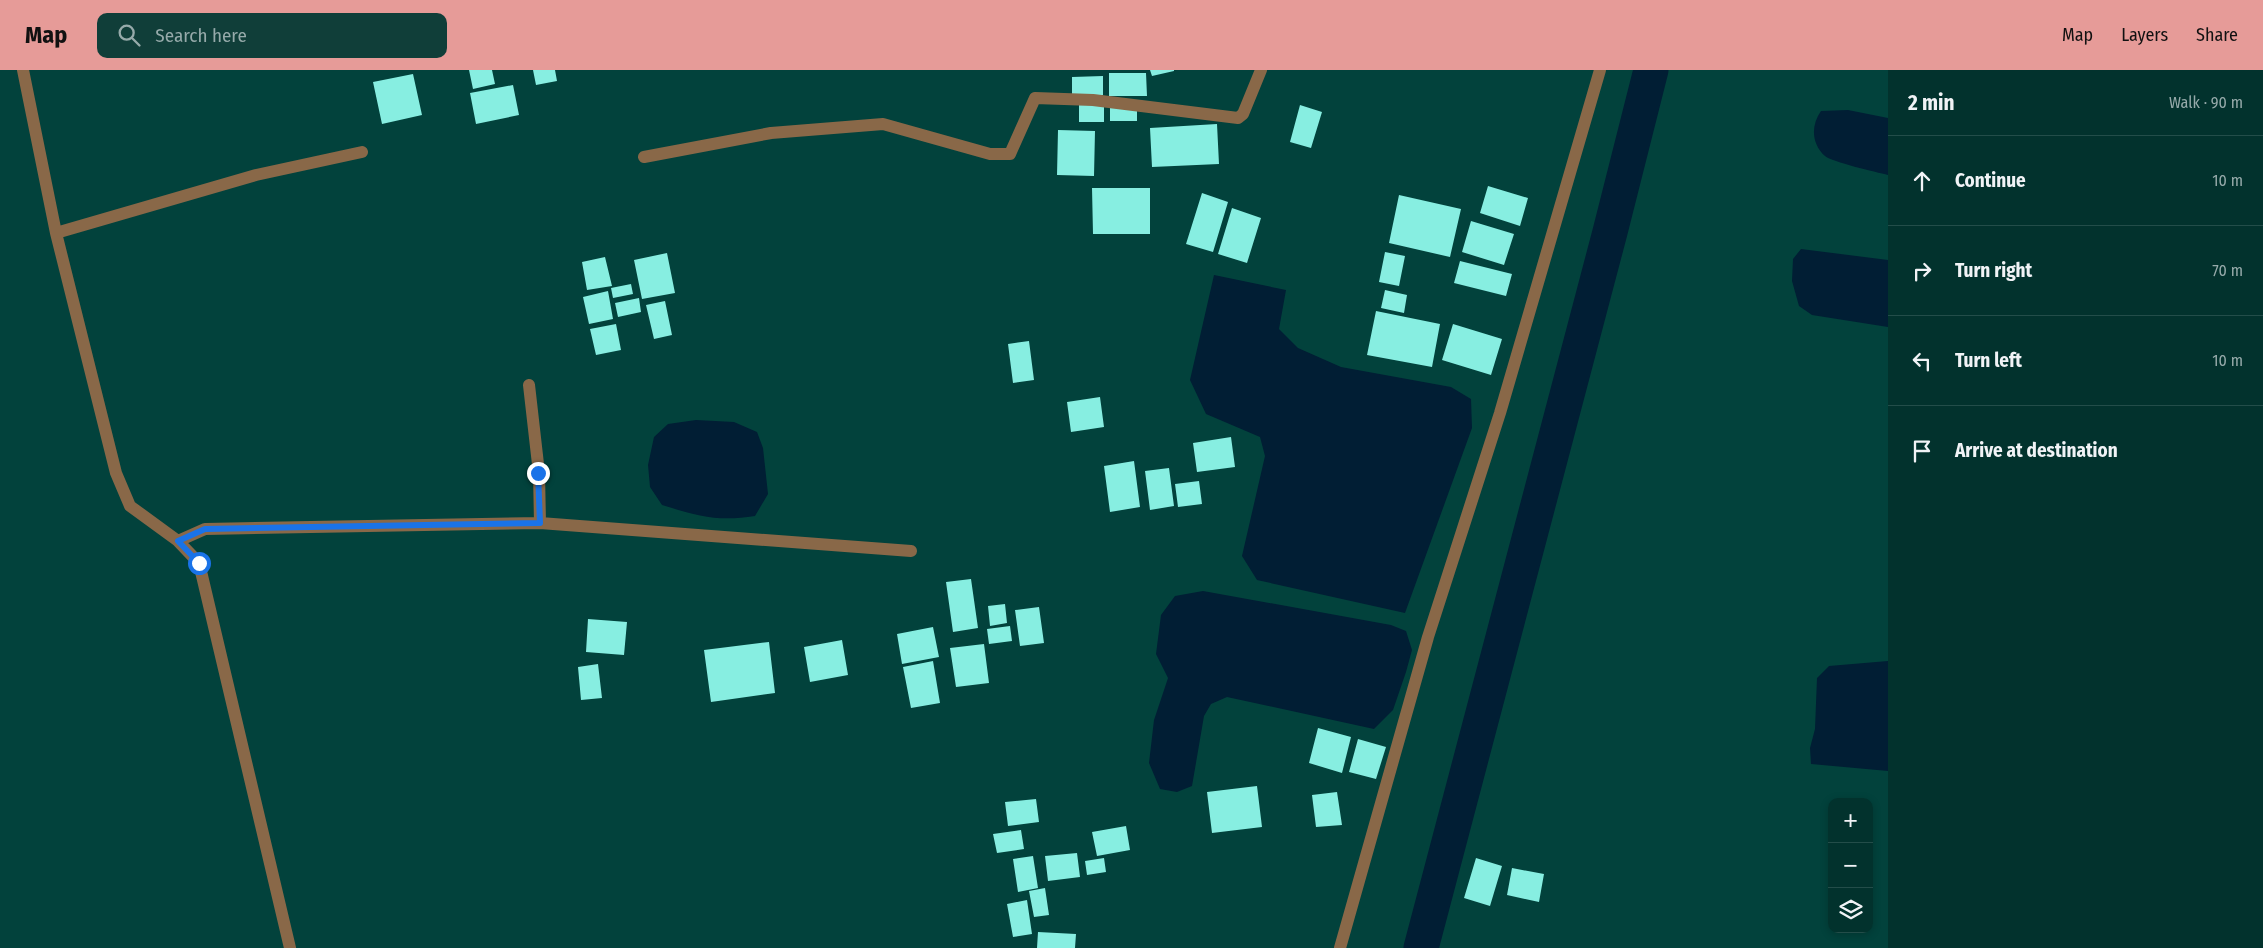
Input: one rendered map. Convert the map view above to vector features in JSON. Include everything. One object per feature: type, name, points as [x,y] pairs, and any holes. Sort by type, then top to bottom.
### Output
[{"type":"street","points":[[23,70],[56,233],[116,473],[130,506],[178,541],[199,563],[290,948]]},
{"type":"street","points":[[644,157],[771,133],[883,124],[990,154],[1010,154],[1035,98],[1093,100],[1238,118],[1243,114],[1261,70]]},
{"type":"street","points":[[1340,948],[1428,638],[1500,413],[1600,70]]},
{"type":"street","points":[[56,233],[256,175],[362,152]]},
{"type":"street","points":[[529,384],[538,473],[540,523]]},
{"type":"street","points":[[178,541],[205,529],[540,523],[911,551]]},
{"type":"water","points":[[1848,110],[1888,118],[1888,175],[1836,161],[1825,156],[1820,151],[1815,140],[1814,128],[1821,111]]},
{"type":"water","points":[[1801,249],[1888,260],[1888,327],[1812,315],[1799,306],[1792,281],[1793,259]]},
{"type":"water","points":[[1214,275],[1286,290],[1279,329],[1298,348],[1341,367],[1451,387],[1471,399],[1472,428],[1405,613],[1257,580],[1242,556],[1265,456],[1260,437],[1206,414],[1190,380]]},
{"type":"water","points":[[696,420],[734,422],[757,432],[763,448],[768,494],[755,516],[719,518],[686,512],[662,505],[650,487],[648,465],[654,437],[668,424]]},
{"type":"water","points":[[1203,591],[1391,625],[1406,631],[1412,650],[1393,710],[1374,729],[1227,697],[1211,704],[1204,716],[1192,786],[1177,792],[1160,789],[1149,763],[1154,720],[1168,678],[1156,654],[1161,615],[1175,596]]},
{"type":"water","points":[[1888,661],[1888,771],[1811,764],[1810,748],[1815,729],[1817,678],[1829,666]]},
{"type":"building","points":[[469,70],[492,70],[495,84],[473,89]]},
{"type":"building","points":[[533,70],[555,70],[557,81],[536,85]]},
{"type":"building","points":[[1150,70],[1174,70],[1174,71],[1152,76]]},
{"type":"building","points":[[1109,73],[1146,73],[1147,96],[1109,96]]},
{"type":"building","points":[[413,74],[422,115],[382,124],[373,82]]},
{"type":"building","points":[[1103,76],[1103,95],[1072,97],[1072,77]]},
{"type":"building","points":[[513,85],[519,115],[476,124],[470,93]]},
{"type":"building","points":[[1079,103],[1104,103],[1104,122],[1079,122]]},
{"type":"building","points":[[1300,105],[1322,112],[1311,148],[1290,142]]},
{"type":"building","points":[[1110,108],[1137,108],[1137,121],[1110,121]]},
{"type":"building","points":[[1217,124],[1219,164],[1152,167],[1150,128]]},
{"type":"building","points":[[1058,130],[1095,131],[1094,176],[1057,175]]},
{"type":"building","points":[[1488,186],[1528,198],[1520,226],[1480,213]]},
{"type":"building","points":[[1092,188],[1150,188],[1150,234],[1093,234]]},
{"type":"building","points":[[1202,193],[1228,202],[1213,252],[1186,244]]},
{"type":"building","points":[[1399,195],[1461,209],[1450,257],[1389,243]]},
{"type":"building","points":[[1232,208],[1261,218],[1247,263],[1218,254]]},
{"type":"building","points":[[1471,221],[1514,234],[1504,265],[1462,252]]},
{"type":"building","points":[[1385,252],[1405,256],[1399,286],[1379,282]]},
{"type":"building","points":[[667,253],[675,293],[642,299],[634,260]]},
{"type":"building","points":[[605,257],[612,286],[587,290],[582,262]]},
{"type":"building","points":[[1460,261],[1512,274],[1506,296],[1454,283]]},
{"type":"building","points":[[631,284],[633,294],[613,298],[611,288]]},
{"type":"building","points":[[1385,290],[1407,295],[1404,313],[1381,308]]},
{"type":"building","points":[[608,291],[613,319],[589,324],[583,297]]},
{"type":"building","points":[[639,298],[641,312],[618,317],[615,303]]},
{"type":"building","points":[[665,301],[672,335],[654,339],[646,305]]},
{"type":"building","points":[[1376,311],[1440,324],[1432,367],[1367,355]]},
{"type":"building","points":[[616,324],[621,350],[596,355],[590,329]]},
{"type":"building","points":[[1453,324],[1502,339],[1491,375],[1442,360]]},
{"type":"building","points":[[1029,341],[1034,380],[1013,383],[1008,344]]},
{"type":"building","points":[[1100,397],[1104,427],[1071,432],[1067,402]]},
{"type":"building","points":[[1231,437],[1235,467],[1197,472],[1193,443]]},
{"type":"building","points":[[1134,461],[1140,507],[1110,512],[1104,466]]},
{"type":"building","points":[[1169,468],[1174,506],[1150,510],[1145,471]]},
{"type":"building","points":[[1199,481],[1202,504],[1178,507],[1175,484]]},
{"type":"building","points":[[971,579],[978,628],[953,632],[946,582]]},
{"type":"building","points":[[1005,604],[1007,623],[990,626],[988,606]]},
{"type":"building","points":[[1039,607],[1044,643],[1020,646],[1015,610]]},
{"type":"building","points":[[588,619],[627,622],[624,655],[586,652]]},
{"type":"building","points":[[1010,626],[1012,641],[989,644],[987,629]]},
{"type":"building","points":[[933,627],[939,657],[902,664],[897,634]]},
{"type":"building","points":[[842,640],[848,675],[810,682],[804,647]]},
{"type":"building","points":[[769,642],[775,693],[711,702],[704,650]]},
{"type":"building","points":[[984,644],[989,683],[956,687],[950,648]]},
{"type":"building","points":[[933,661],[940,703],[911,708],[903,667]]},
{"type":"building","points":[[598,664],[602,698],[581,700],[578,667]]},
{"type":"building","points":[[1318,728],[1351,737],[1342,773],[1309,763]]},
{"type":"building","points":[[1358,739],[1386,747],[1376,779],[1349,772]]},
{"type":"building","points":[[1257,786],[1262,827],[1212,833],[1207,792]]},
{"type":"building","points":[[1337,792],[1342,825],[1316,827],[1312,795]]},
{"type":"building","points":[[1036,799],[1039,822],[1008,826],[1005,802]]},
{"type":"building","points":[[1126,826],[1130,850],[1097,856],[1092,832]]},
{"type":"building","points":[[1021,830],[1024,849],[997,853],[993,834]]},
{"type":"building","points":[[1077,853],[1080,877],[1048,881],[1045,856]]},
{"type":"building","points":[[1033,856],[1038,888],[1018,892],[1013,859]]},
{"type":"building","points":[[1104,858],[1106,872],[1087,875],[1085,861]]},
{"type":"building","points":[[1476,858],[1502,866],[1490,906],[1464,898]]},
{"type":"building","points":[[1512,868],[1544,874],[1539,902],[1507,895]]},
{"type":"building","points":[[1045,888],[1049,915],[1034,917],[1029,891]]},
{"type":"building","points":[[1027,900],[1032,934],[1013,937],[1007,904]]},
{"type":"building","points":[[1038,932],[1076,934],[1075,948],[1037,948]]},
{"type":"waterway","points":[[1421,948],[1651,70]]},
{"type":"route","points":[[199,563],[178,541],[205,529],[540,523],[538,473]]}]
